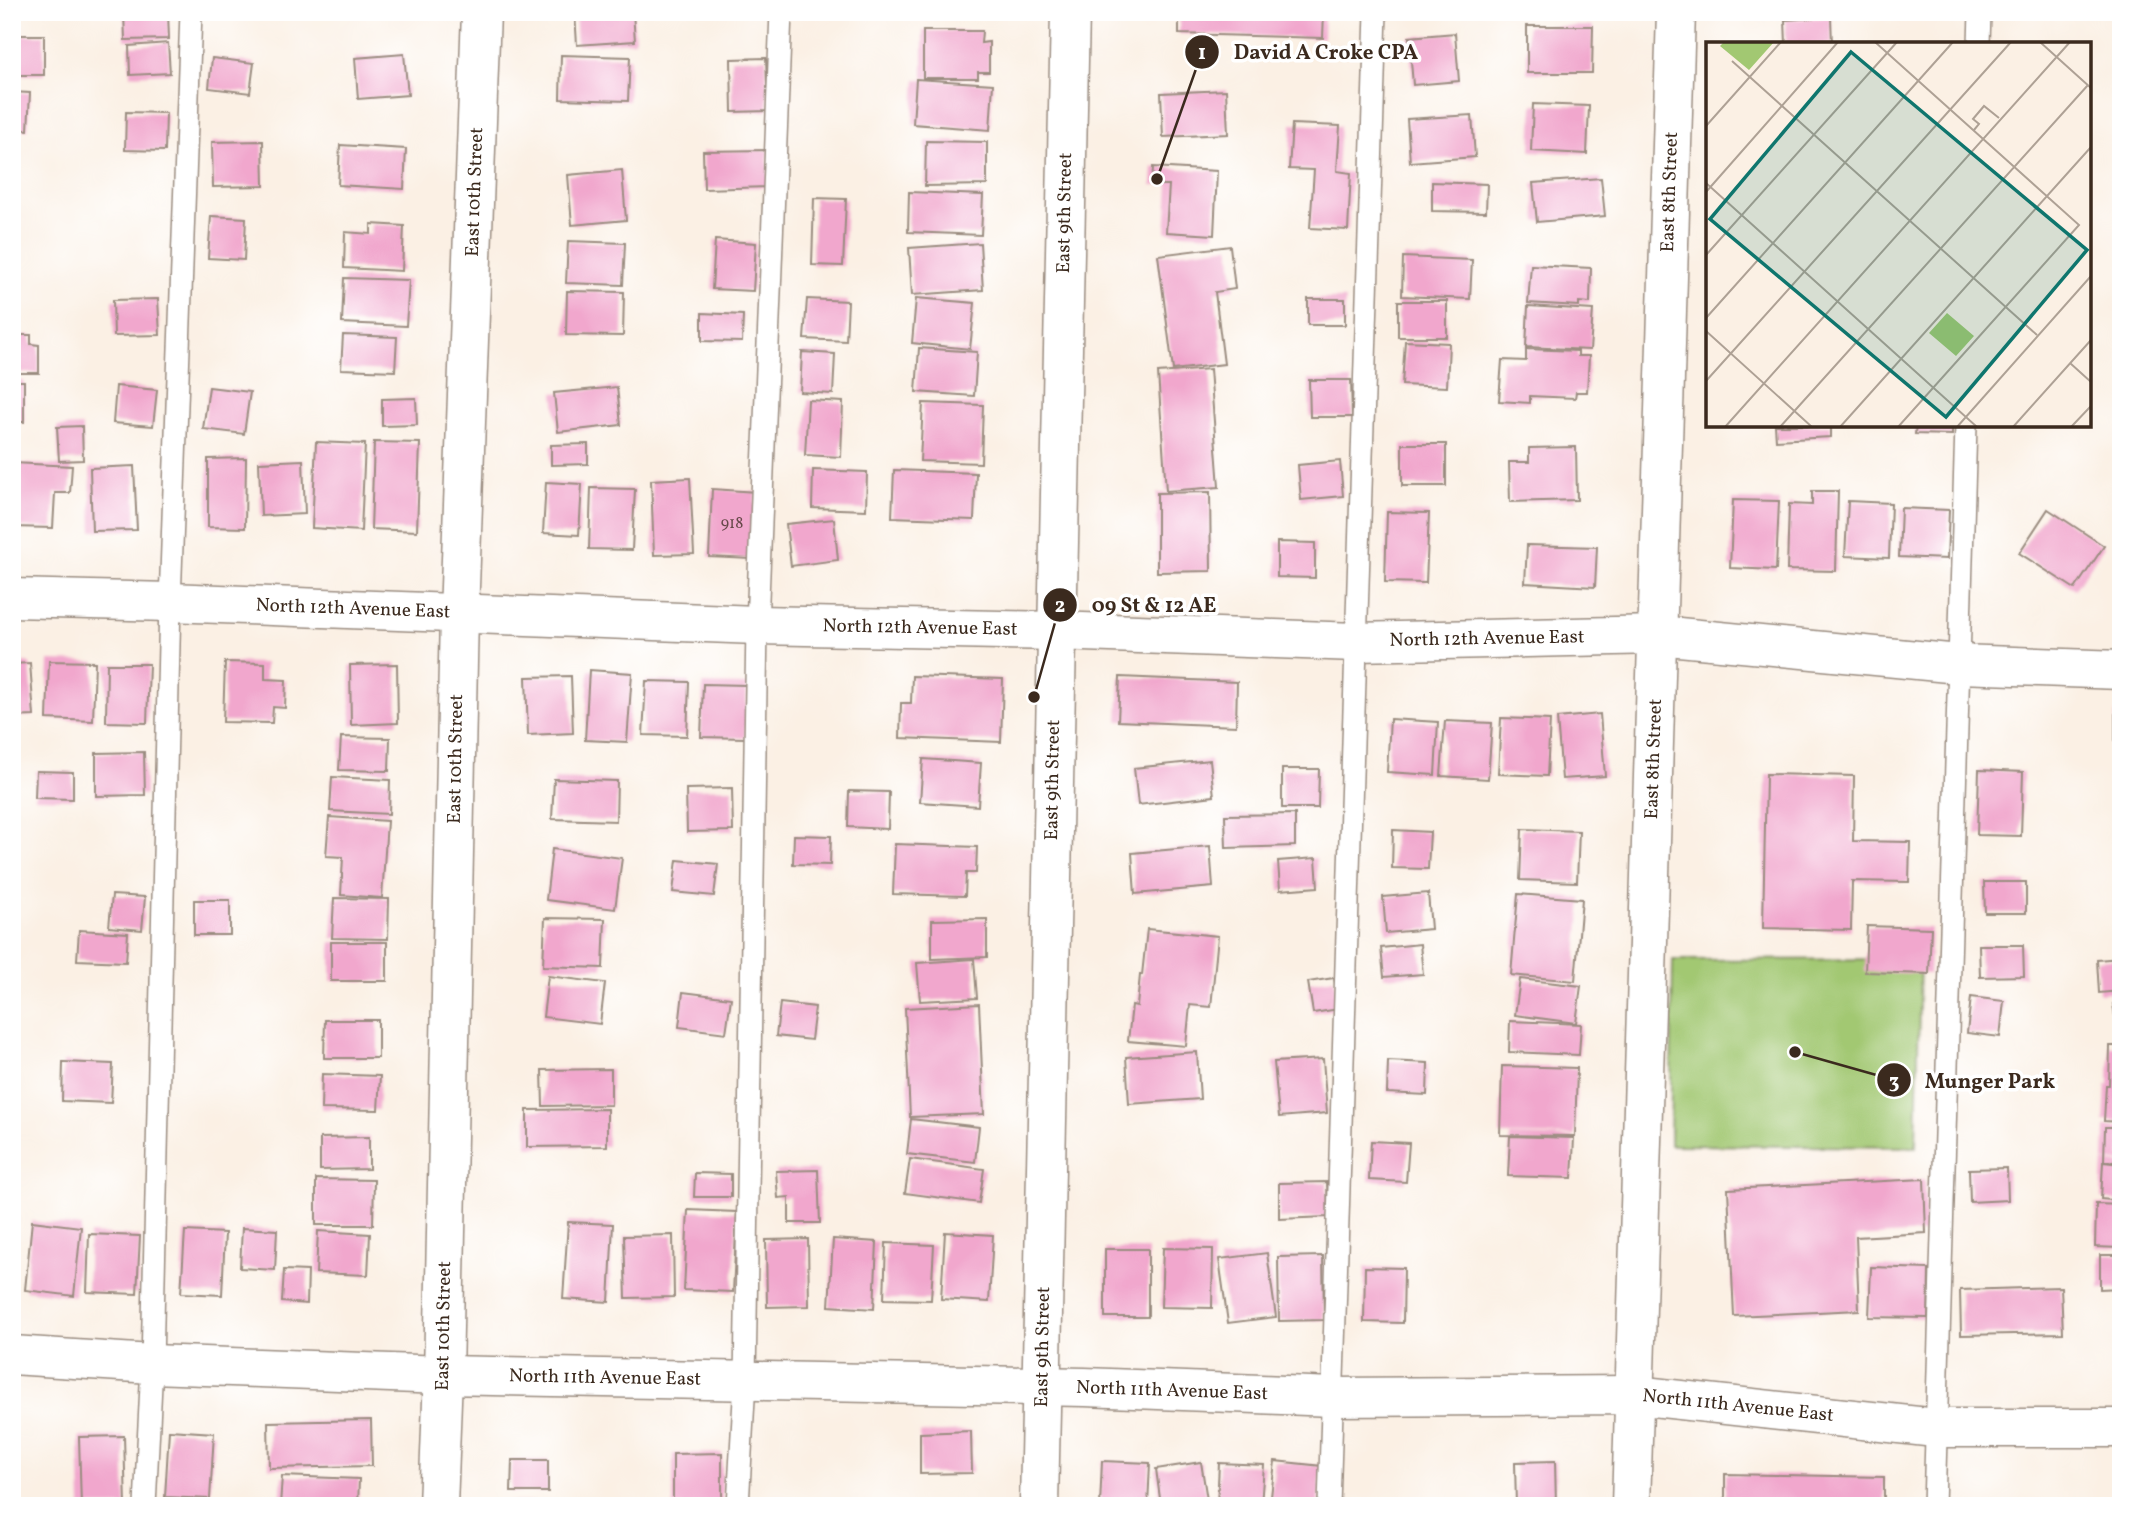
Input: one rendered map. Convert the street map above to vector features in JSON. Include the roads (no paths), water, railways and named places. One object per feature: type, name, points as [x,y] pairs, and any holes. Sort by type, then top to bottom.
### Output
[{"type":"street","name":"East 10th Street","points":[[438,1506],[459,614],[481,12]]},
{"type":"street","name":"East 9th Street","points":[[1039,1506],[1070,12]]},
{"type":"street","name":"East 8th Street","points":[[1631,1506],[1676,12]]},
{"type":"street","name":"North 12th Avenue East","points":[[12,598],[757,625],[1056,631],[1356,642],[1658,635],[1959,664],[2121,670]]},
{"type":"street","name":"North 11th Avenue East","points":[[12,1355],[152,1364],[443,1375],[1333,1397],[1636,1395],[1936,1428],[2121,1428]]},
{"type":"lane","points":[[145,1506],[152,1364],[170,602],[191,12]]},
{"type":"lane","points":[[738,1506],[745,1381],[757,625],[781,12]]},
{"type":"lane","points":[[1329,1506],[1376,12]]},
{"type":"lane","points":[[1979,42],[1980,12]]},
{"type":"lane","points":[[1934,1506],[1966,427]]},
{"type":"place","name":"David A Croke CPA","points":[[1157,179]]},
{"type":"place","name":"09 St & 12 AE","points":[[1034,697]]},
{"type":"place","name":"Munger Park","points":[[1795,1052]]}]
